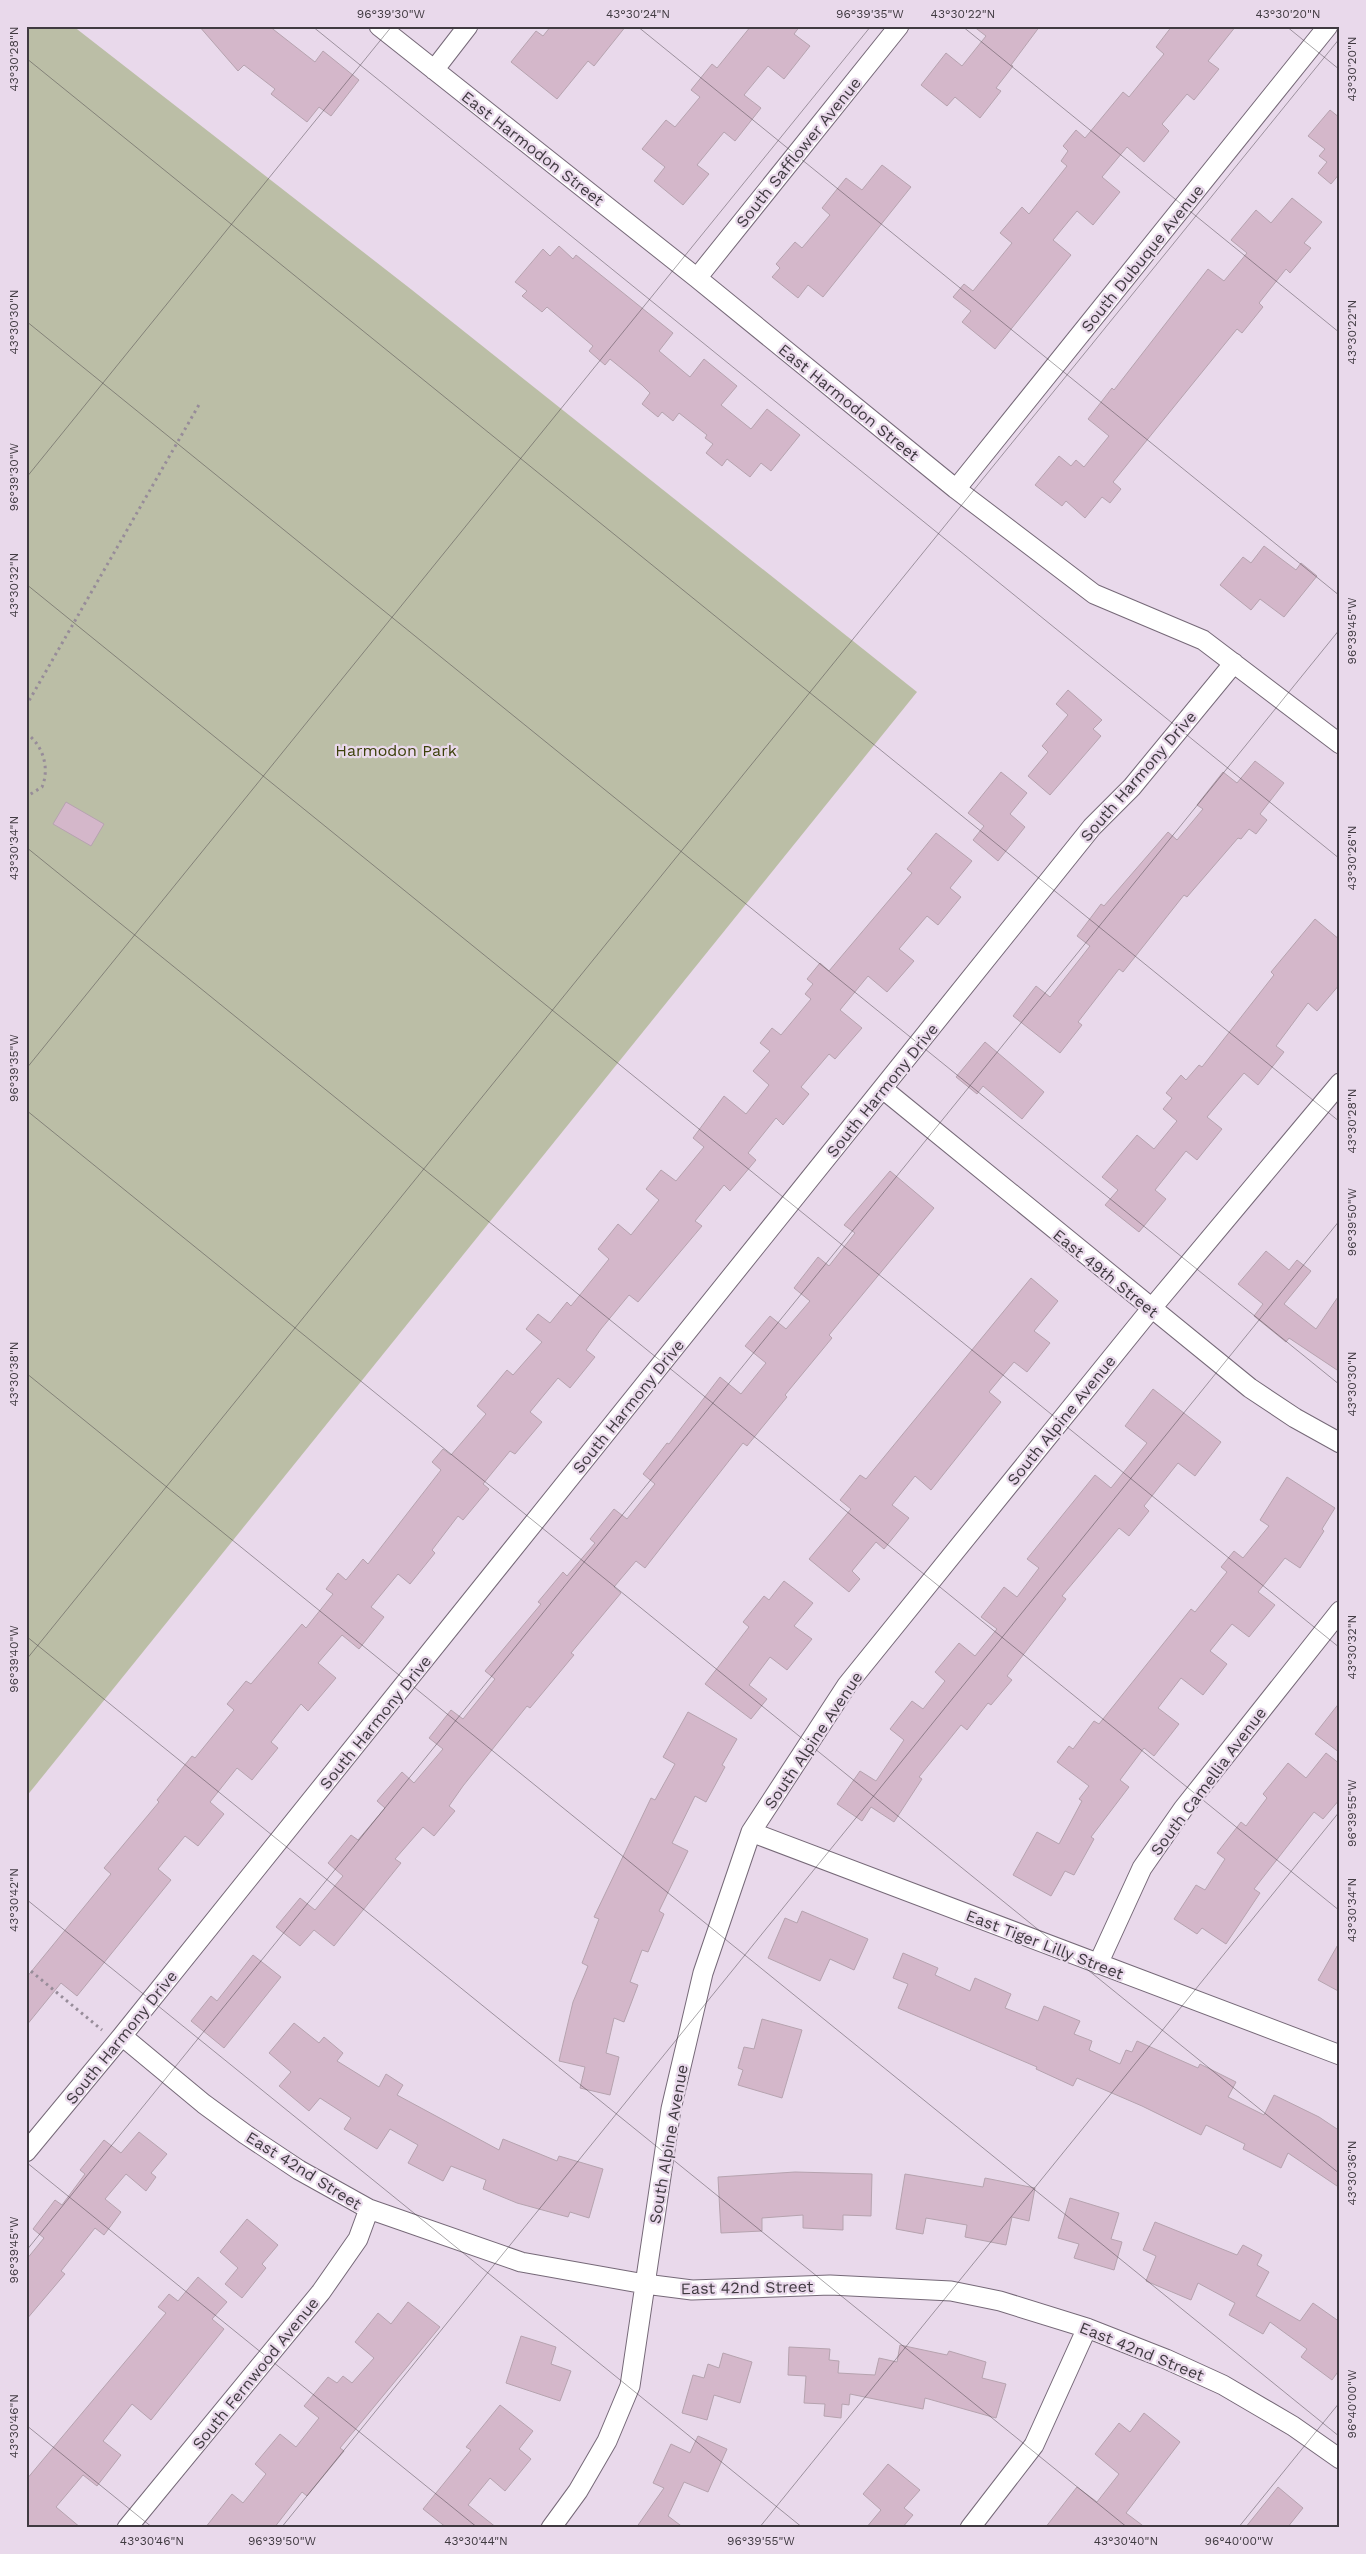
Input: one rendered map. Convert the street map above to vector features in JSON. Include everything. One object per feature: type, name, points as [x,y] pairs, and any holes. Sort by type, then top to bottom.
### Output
[{"type":"street","name":"East Harmodon Street","points":[[379,26],[697,278],[956,489],[1094,594],[1203,640],[1340,744]]},
{"type":"street","points":[[434,70],[468,26]]},
{"type":"street","name":"South Safflower Avenue","points":[[697,278],[899,26]]},
{"type":"street","name":"South Dubuque Avenue","points":[[956,489],[1328,26]]},
{"type":"street","name":"South Harmony Drive","points":[[26,2152],[122,2036],[1092,827],[1132,787],[1234,663]]},
{"type":"street","name":"South Alpine Avenue","points":[[551,2528],[578,2491],[607,2441],[630,2386],[671,2109],[703,1973],[751,1832],[847,1685],[1150,1309],[1340,1083]]},
{"type":"street","name":"East 49th Street","points":[[883,1089],[1150,1309],[1250,1388],[1295,1418],[1340,1443]]},
{"type":"street","name":"South Camellia Avenue","points":[[1098,1964],[1142,1868],[1183,1809],[1340,1611]]},
{"type":"street","name":"East Tiger Lilly Street","points":[[751,1832],[1340,2056]]},
{"type":"street","name":"East 42nd Street","points":[[122,2036],[204,2104],[300,2170],[369,2209],[521,2262],[645,2284],[692,2290],[830,2285],[951,2291],[1000,2301],[1086,2328],[1166,2359],[1223,2385],[1293,2426],[1340,2459]]},
{"type":"street","name":"South Fernwood Avenue","points":[[128,2528],[321,2292],[358,2239],[369,2209]]},
{"type":"street","points":[[970,2528],[1034,2445],[1086,2328]]},
{"type":"path","points":[[26,706],[200,403]]},
{"type":"path","points":[[26,733],[39,744],[46,771],[42,787],[26,797]]},
{"type":"path","points":[[26,1967],[101,2030],[122,2036]]},
{"type":"green space","name":"Harmodon Park","points":[[26,26],[73,26],[412,290],[917,692],[26,1797]]},
{"type":"building","points":[[199,26],[269,26],[315,62],[323,51],[359,80],[331,116],[319,107],[307,122],[271,94],[275,89],[244,65],[238,71]]},
{"type":"building","points":[[551,26],[626,26],[594,66],[588,61],[557,99],[511,62],[536,31],[543,36]]},
{"type":"building","points":[[751,26],[800,26],[794,34],[810,46],[784,79],[768,66],[744,95],[761,108],[735,141],[724,132],[697,165],[709,174],[683,205],[654,181],[665,167],[642,149],[666,120],[675,127],[700,97],[691,90],[712,64],[717,68]]},
{"type":"building","points":[[973,26],[1040,26],[996,88],[1001,91],[980,118],[955,97],[947,106],[921,85],[946,53],[962,66],[986,36]]},
{"type":"building","points":[[1172,26],[1236,26],[1208,61],[1219,69],[1194,100],[1187,94],[1162,124],[1169,131],[1144,162],[1127,147],[1102,177],[1120,192],[1093,225],[1077,211],[1053,240],[1071,255],[995,349],[962,322],[971,311],[953,297],[964,284],[973,291],[1012,243],[1000,233],[1022,207],[1029,214],[1067,166],[1061,161],[1068,151],[1063,146],[1076,130],[1085,138],[1123,92],[1129,97],[1164,54],[1156,47]]},
{"type":"building","points":[[1330,110],[1340,118],[1340,173],[1331,184],[1318,173],[1327,162],[1319,156],[1325,149],[1308,136]]},
{"type":"building","points":[[882,165],[911,187],[823,297],[808,285],[798,298],[772,277],[780,268],[776,264],[795,242],[802,248],[830,215],[822,208],[846,178],[862,190]]},
{"type":"building","points":[[1292,198],[1322,222],[1304,243],[1311,248],[1290,273],[1286,269],[1259,303],[1263,307],[1242,333],[1237,329],[1113,482],[1121,489],[1110,503],[1102,497],[1085,518],[1066,501],[1062,506],[1035,485],[1059,456],[1071,466],[1076,460],[1084,467],[1109,436],[1088,419],[1112,388],[1114,390],[1208,269],[1224,281],[1247,253],[1231,240],[1256,210],[1271,223]]},
{"type":"building","points":[[559,246],[573,259],[576,255],[673,333],[659,351],[690,377],[704,359],[737,386],[721,405],[751,429],[767,409],[800,435],[771,471],[761,463],[750,477],[727,459],[722,466],[706,453],[713,444],[705,438],[707,435],[679,413],[673,421],[662,412],[658,417],[642,404],[650,393],[642,385],[610,359],[605,365],[589,351],[593,346],[547,307],[542,312],[522,296],[527,291],[515,282],[543,249],[550,256]]},
{"type":"building","points":[[1264,546],[1296,570],[1301,563],[1317,576],[1284,617],[1260,599],[1251,610],[1220,585],[1243,557],[1251,563]]},
{"type":"building","points":[[1068,690],[1102,720],[1093,729],[1101,736],[1050,795],[1028,776],[1048,752],[1042,746],[1068,715],[1056,704]]},
{"type":"building","points":[[1255,761],[1284,783],[1260,814],[1267,820],[1256,834],[1249,829],[1241,839],[1238,838],[1187,897],[1184,895],[1123,972],[1119,969],[1078,1022],[1082,1025],[1060,1053],[1013,1016],[1036,986],[1050,997],[1090,946],[1077,936],[1101,904],[1104,906],[1168,832],[1177,840],[1203,809],[1197,805],[1223,772],[1237,783]]},
{"type":"building","points":[[1001,772],[1027,793],[1010,814],[1025,827],[998,861],[973,840],[984,826],[968,813]]},
{"type":"building","points":[[66,802],[104,824],[91,846],[53,824]]},
{"type":"building","points":[[936,833],[972,861],[950,888],[961,897],[938,925],[927,916],[899,949],[914,961],[887,992],[868,976],[840,1010],[862,1028],[835,1059],[829,1054],[801,1087],[809,1094],[783,1125],[776,1118],[748,1153],[756,1160],[730,1191],[724,1185],[695,1221],[702,1226],[638,1302],[629,1295],[601,1329],[586,1350],[595,1357],[570,1388],[558,1378],[530,1412],[542,1422],[515,1454],[510,1451],[483,1484],[489,1489],[463,1520],[458,1516],[432,1550],[435,1553],[410,1584],[398,1574],[371,1607],[384,1617],[359,1649],[342,1635],[318,1663],[336,1678],[308,1711],[301,1704],[271,1742],[278,1748],[252,1780],[237,1768],[210,1802],[224,1814],[198,1846],[185,1836],[158,1869],[171,1880],[77,1996],[61,1983],[26,2026],[26,1978],[111,1874],[104,1868],[159,1802],[157,1800],[192,1756],[195,1758],[234,1710],[227,1704],[246,1681],[251,1684],[302,1624],[306,1628],[333,1594],[326,1589],[338,1573],[346,1580],[363,1559],[368,1564],[441,1470],[432,1462],[443,1449],[451,1455],[486,1414],[477,1406],[507,1370],[513,1375],[542,1342],[526,1329],[538,1314],[550,1323],[567,1302],[571,1306],[609,1259],[598,1249],[618,1224],[631,1235],[659,1200],[646,1189],[661,1170],[676,1181],[704,1147],[693,1138],[724,1096],[746,1114],[769,1085],[753,1071],[770,1051],[760,1043],[772,1028],[781,1035],[811,999],[805,994],[813,984],[807,979],[820,963],[829,971],[912,873],[907,869]]},
{"type":"building","points":[[1315,919],[1340,940],[1340,984],[1317,1011],[1308,1003],[1276,1046],[1284,1052],[1258,1085],[1244,1073],[1207,1117],[1222,1129],[1197,1160],[1186,1151],[1155,1190],[1166,1199],[1139,1232],[1105,1205],[1118,1190],[1102,1177],[1137,1135],[1154,1149],[1177,1121],[1163,1109],[1172,1098],[1166,1093],[1181,1075],[1186,1080],[1199,1065],[1202,1067],[1274,975],[1271,972]]},
{"type":"building","points":[[985,1042],[1044,1092],[1022,1119],[983,1086],[977,1094],[956,1077]]},
{"type":"building","points":[[890,1171],[934,1208],[829,1335],[832,1338],[785,1395],[787,1397],[747,1446],[743,1443],[645,1568],[636,1561],[614,1587],[621,1593],[571,1653],[574,1655],[530,1708],[527,1706],[463,1786],[449,1806],[455,1811],[434,1836],[423,1827],[395,1859],[401,1863],[334,1946],[314,1930],[300,1946],[276,1927],[300,1898],[315,1910],[343,1876],[328,1863],[351,1835],[358,1840],[385,1808],[377,1801],[402,1772],[414,1783],[443,1749],[429,1738],[451,1710],[463,1719],[495,1679],[485,1671],[541,1604],[538,1602],[563,1572],[567,1576],[595,1543],[590,1539],[614,1509],[627,1519],[655,1484],[643,1474],[667,1443],[669,1444],[720,1377],[741,1394],[766,1363],[745,1346],[770,1316],[786,1329],[810,1301],[794,1288],[818,1257],[829,1266],[855,1233],[844,1225]]},
{"type":"building","points":[[1266,1251],[1289,1270],[1297,1260],[1311,1271],[1284,1304],[1316,1329],[1340,1294],[1340,1372],[1289,1338],[1286,1342],[1254,1316],[1263,1304],[1238,1284]]},
{"type":"building","points":[[1031,1278],[1058,1301],[1034,1331],[1050,1343],[1027,1372],[1014,1362],[989,1392],[1001,1402],[931,1490],[915,1476],[892,1505],[909,1518],[884,1549],[876,1542],[852,1571],[860,1579],[849,1592],[809,1559],[851,1509],[840,1500],[860,1475],[866,1479]]},
{"type":"building","points":[[1153,1389],[1221,1442],[1195,1476],[1178,1463],[1144,1506],[1149,1511],[1129,1536],[1119,1528],[1062,1596],[1066,1599],[1007,1676],[1012,1680],[991,1705],[988,1703],[967,1730],[961,1725],[919,1777],[922,1779],[894,1822],[871,1807],[862,1821],[837,1804],[860,1771],[876,1781],[904,1740],[890,1729],[912,1701],[923,1709],[945,1681],[935,1672],[959,1643],[975,1656],[997,1629],[981,1617],[1004,1587],[1017,1597],[1039,1568],[1027,1559],[1095,1475],[1111,1488],[1147,1443],[1125,1426]]},
{"type":"building","points":[[1287,1477],[1335,1508],[1322,1529],[1324,1531],[1300,1568],[1285,1558],[1258,1592],[1275,1605],[1249,1637],[1232,1624],[1210,1651],[1227,1664],[1203,1695],[1181,1678],[1158,1708],[1179,1724],[1154,1756],[1144,1748],[1120,1780],[1129,1787],[1091,1837],[1094,1839],[1074,1875],[1065,1871],[1051,1896],[1013,1875],[1037,1832],[1059,1844],[1082,1801],[1079,1799],[1089,1786],[1057,1762],[1069,1746],[1073,1749],[1094,1721],[1099,1724],[1191,1609],[1195,1612],[1227,1572],[1221,1567],[1234,1551],[1243,1558],[1269,1526],[1260,1520]]},
{"type":"building","points":[[784,1581],[813,1603],[794,1626],[812,1639],[787,1670],[770,1657],[749,1685],[767,1699],[751,1719],[705,1684],[749,1627],[743,1622],[764,1596],[769,1600]]},
{"type":"building","points":[[1340,1702],[1340,1753],[1315,1734]]},
{"type":"building","points":[[688,1712],[737,1739],[722,1765],[725,1767],[706,1802],[695,1796],[672,1843],[688,1851],[659,1911],[664,1914],[648,1952],[642,1950],[630,1982],[638,1985],[624,2022],[614,2018],[606,2053],[619,2057],[610,2095],[580,2088],[585,2067],[559,2061],[573,2002],[588,1966],[582,1963],[599,1919],[594,1917],[651,1798],[655,1800],[675,1764],[663,1757]]},
{"type":"building","points":[[1326,1753],[1340,1764],[1340,1799],[1323,1819],[1314,1812],[1254,1889],[1260,1893],[1226,1944],[1202,1928],[1197,1934],[1174,1919],[1196,1885],[1205,1890],[1225,1859],[1217,1853],[1241,1822],[1246,1826],[1267,1798],[1263,1794],[1288,1763],[1306,1778]]},
{"type":"building","points":[[802,1911],[868,1939],[854,1970],[830,1959],[820,1981],[768,1958],[785,1918],[797,1923]]},
{"type":"building","points":[[1340,1941],[1340,1992],[1318,1980]]},
{"type":"building","points":[[903,1953],[938,1968],[935,1975],[970,1991],[975,1978],[1011,1994],[1005,2008],[1038,2021],[1044,2006],[1080,2021],[1074,2034],[1092,2041],[1089,2050],[1120,2064],[1126,2050],[1132,2052],[1137,2041],[1198,2068],[1200,2064],[1236,2082],[1228,2097],[1264,2115],[1274,2095],[1319,2117],[1340,2131],[1340,2188],[1288,2153],[1281,2168],[1243,2149],[1245,2144],[1206,2125],[1201,2135],[1142,2106],[1077,2078],[1073,2086],[1036,2069],[1037,2067],[898,2008],[908,1984],[893,1978]]},
{"type":"building","points":[[253,1955],[281,1977],[224,2048],[191,2021],[211,1996],[217,2001]]},
{"type":"building","points":[[762,2019],[802,2030],[782,2098],[738,2085],[743,2070],[738,2068],[744,2047],[754,2049]]},
{"type":"building","points":[[294,2023],[319,2043],[324,2037],[343,2053],[337,2061],[379,2087],[386,2074],[403,2085],[397,2095],[499,2150],[503,2139],[557,2161],[559,2156],[603,2169],[589,2218],[570,2212],[568,2217],[517,2203],[483,2189],[486,2180],[451,2166],[443,2181],[408,2163],[418,2145],[390,2129],[377,2149],[344,2129],[351,2118],[320,2098],[309,2111],[279,2086],[291,2072],[269,2053]]},
{"type":"building","points":[[139,2132],[167,2154],[151,2173],[156,2177],[146,2191],[126,2174],[105,2199],[121,2212],[104,2235],[95,2228],[61,2271],[65,2274],[26,2320],[26,2260],[44,2238],[33,2229],[55,2200],[62,2205],[85,2174],[80,2170],[104,2140],[121,2153]]},
{"type":"building","points":[[795,2172],[872,2174],[871,2216],[843,2215],[843,2230],[803,2228],[803,2215],[762,2218],[762,2231],[721,2233],[718,2177]]},
{"type":"building","points":[[905,2174],[983,2187],[985,2178],[1035,2188],[1029,2221],[1012,2217],[1006,2245],[965,2237],[967,2225],[926,2218],[923,2234],[896,2229]]},
{"type":"building","points":[[1070,2198],[1119,2213],[1111,2239],[1122,2242],[1114,2270],[1074,2258],[1079,2244],[1058,2238]]},
{"type":"building","points":[[247,2219],[278,2245],[262,2264],[266,2268],[242,2298],[225,2284],[238,2268],[220,2252]]},
{"type":"building","points":[[1155,2222],[1237,2255],[1243,2245],[1262,2255],[1257,2265],[1269,2272],[1256,2296],[1300,2321],[1313,2303],[1340,2322],[1340,2369],[1332,2380],[1301,2357],[1307,2349],[1270,2322],[1263,2334],[1229,2315],[1235,2303],[1198,2283],[1191,2300],[1146,2281],[1156,2256],[1143,2250]]},
{"type":"building","points":[[198,2277],[227,2302],[212,2319],[224,2329],[151,2420],[132,2404],[103,2441],[121,2455],[97,2486],[83,2475],[56,2507],[81,2528],[26,2528],[26,2480],[166,2313],[158,2307],[169,2294],[178,2301]]},
{"type":"building","points":[[408,2302],[440,2327],[340,2448],[344,2451],[307,2496],[302,2492],[274,2528],[205,2528],[232,2494],[243,2503],[266,2474],[255,2464],[280,2434],[296,2447],[319,2418],[304,2406],[328,2377],[337,2383],[343,2376],[352,2383],[374,2358],[355,2342],[378,2313],[391,2324]]},
{"type":"building","points":[[521,2336],[556,2347],[551,2364],[571,2371],[560,2401],[506,2383]]},
{"type":"building","points":[[900,2345],[947,2355],[949,2351],[986,2362],[982,2378],[1006,2384],[996,2418],[925,2398],[923,2409],[850,2394],[849,2405],[842,2404],[841,2418],[824,2416],[825,2404],[804,2403],[806,2376],[788,2375],[789,2347],[830,2349],[829,2360],[839,2361],[838,2373],[875,2375],[879,2358],[897,2362]]},
{"type":"building","points":[[723,2353],[752,2362],[740,2403],[714,2395],[707,2420],[682,2413],[693,2375],[704,2378],[708,2364],[719,2368]]},
{"type":"building","points":[[500,2405],[533,2431],[519,2449],[531,2459],[505,2491],[490,2478],[468,2505],[497,2528],[447,2528],[423,2509],[471,2450],[466,2447]]},
{"type":"building","points":[[1144,2413],[1180,2442],[1126,2513],[1146,2528],[1045,2528],[1077,2487],[1097,2502],[1119,2474],[1095,2454],[1119,2423],[1130,2432]]},
{"type":"building","points":[[698,2436],[727,2449],[708,2492],[684,2482],[668,2516],[684,2528],[636,2528],[664,2488],[653,2483],[671,2444],[690,2453]]},
{"type":"building","points":[[888,2464],[920,2490],[904,2508],[913,2515],[902,2528],[866,2528],[881,2510],[863,2494]]},
{"type":"building","points":[[1278,2487],[1303,2508],[1287,2528],[1245,2528]]}]
